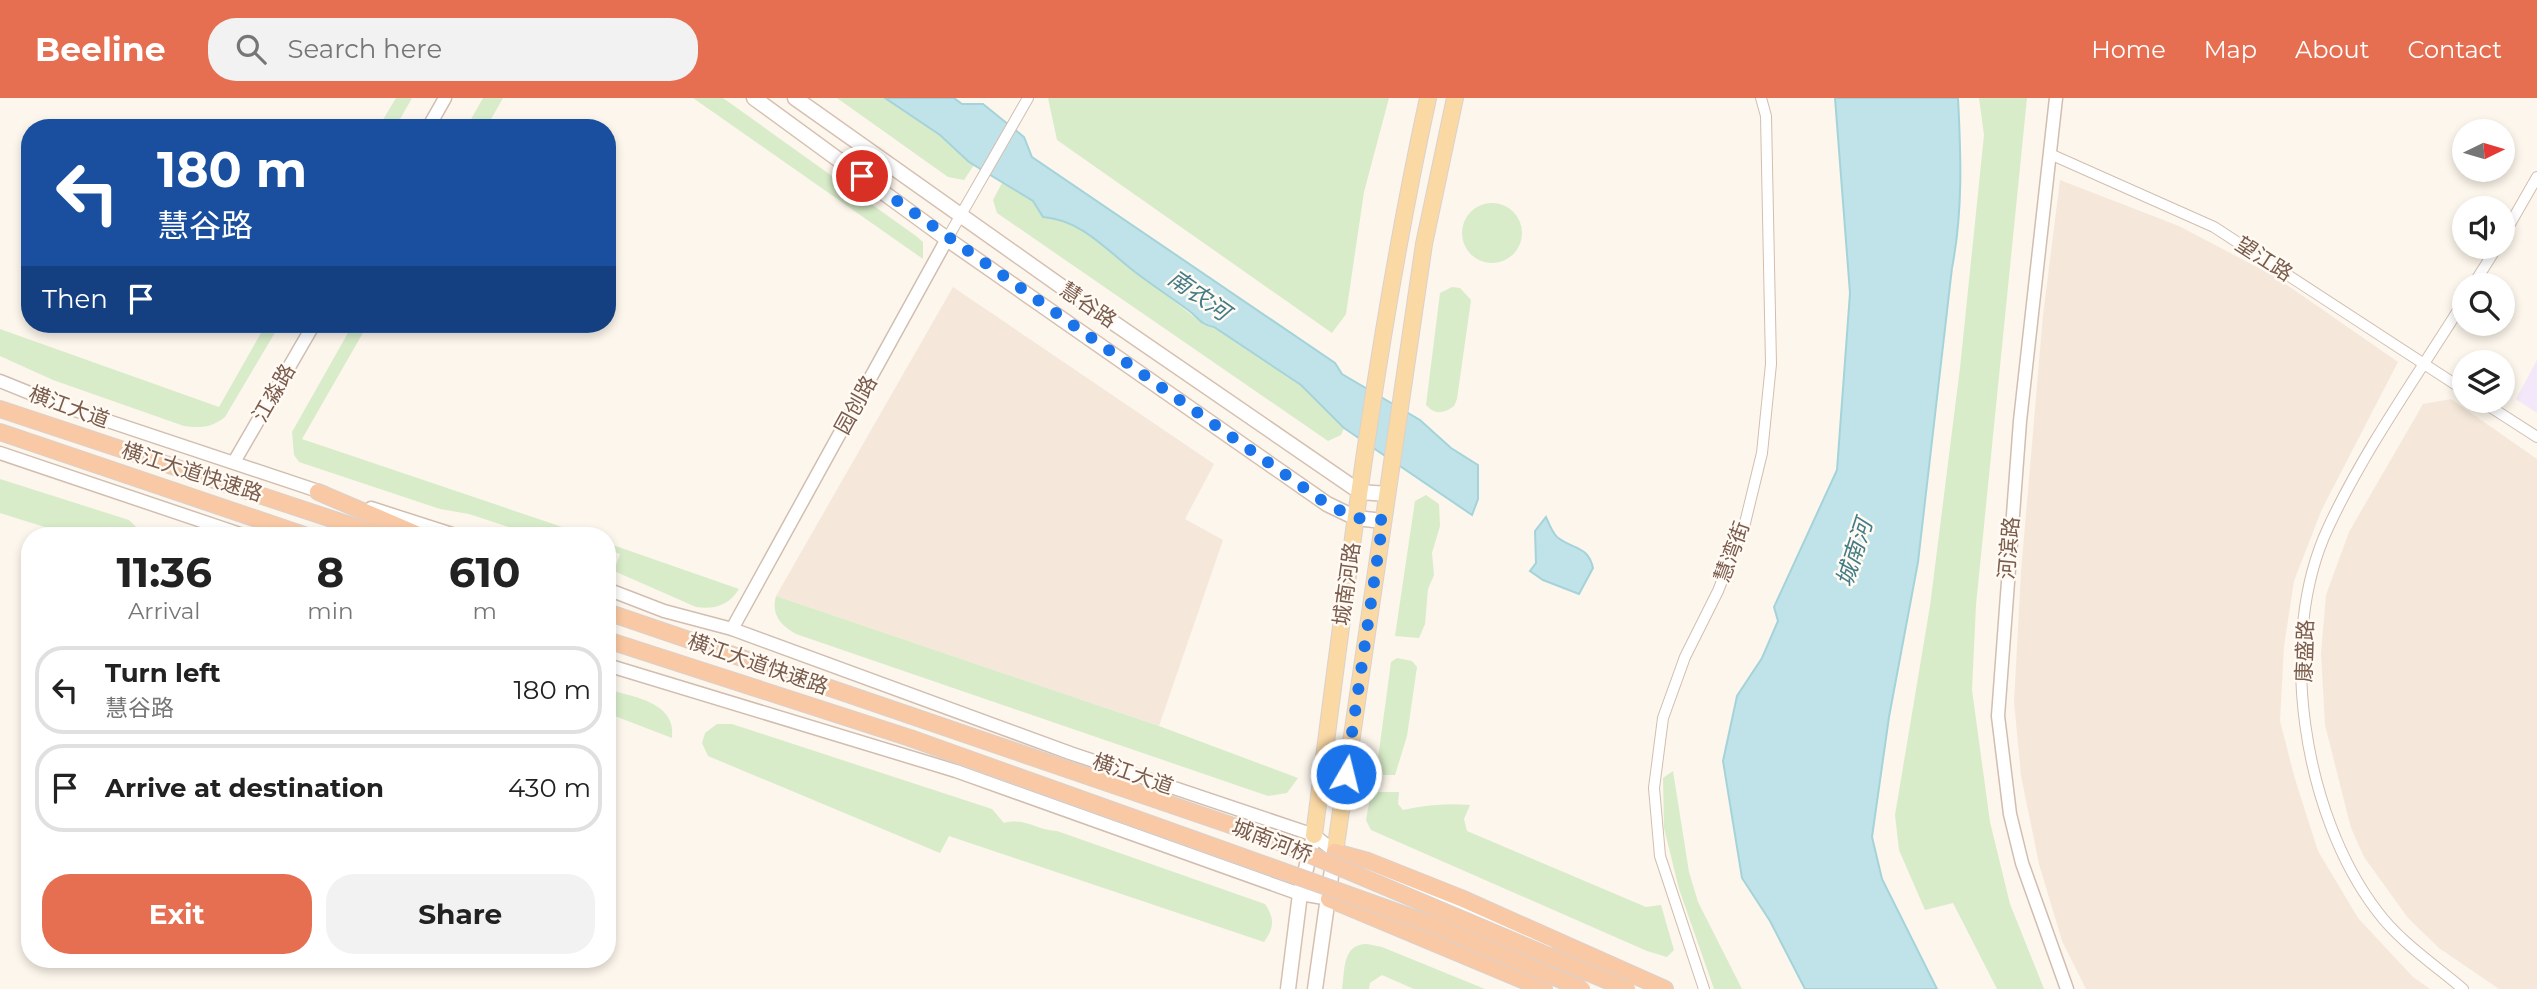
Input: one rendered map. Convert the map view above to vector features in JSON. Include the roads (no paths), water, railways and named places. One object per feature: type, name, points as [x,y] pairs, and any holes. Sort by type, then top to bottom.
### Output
[{"type":"highway","name":"横江大道快速路","points":[[0,409],[356,527]]},
{"type":"highway","name":"横江大道快速路","points":[[0,432],[280,527]]},
{"type":"highway","points":[[318,492],[400,527]]},
{"type":"highway","name":"横江大道快速路","points":[[616,615],[909,715]]},
{"type":"highway","name":"横江大道快速路","points":[[616,643],[910,738]]},
{"type":"highway","name":"城南河桥","points":[[909,715],[1277,841],[1627,989]]},
{"type":"highway","name":"城南河桥","points":[[910,738],[1436,926],[1582,989]]},
{"type":"highway","points":[[1335,852],[1404,875],[1665,989]]},
{"type":"highway","points":[[1329,899],[1544,989]]},
{"type":"main road","name":"慧谷路","points":[[754,98],[947,239],[1327,504],[1356,518],[1383,520]]},
{"type":"main road","name":"慧谷路","points":[[796,98],[960,216],[1360,492]]},
{"type":"main road","name":"城南河路","points":[[1288,989],[1300,894],[1314,835],[1360,492],[1393,282],[1428,98]]},
{"type":"main road","name":"城南河路","points":[[1315,989],[1430,207],[1455,98]]},
{"type":"main road","points":[[1360,492],[1387,494]]},
{"type":"street","points":[[433,119],[445,98]]},
{"type":"street","name":"园创路","points":[[733,629],[947,239],[1028,98]]},
{"type":"street","name":"慧湾街","points":[[1704,989],[1660,856],[1654,788],[1663,718],[1685,657],[1718,591],[1745,523],[1762,453],[1771,364],[1768,154],[1766,116],[1761,98]]},
{"type":"street","name":"河滨路","points":[[2056,98],[2017,462],[1998,716],[2010,814],[2022,863],[2067,989]]},
{"type":"street","name":"望江路","points":[[2050,154],[2214,227],[2452,382]]},
{"type":"street","points":[[2515,215],[2537,177]]},
{"type":"street","name":"康盛路","points":[[2452,320],[2353,480],[2327,530],[2309,588],[2302,649],[2304,715],[2316,781],[2337,844],[2377,912],[2463,989]]},
{"type":"street","name":"江淼路","points":[[234,462],[309,333]]},
{"type":"street","name":"横江大道","points":[[0,381],[57,404],[429,527]]},
{"type":"street","points":[[2500,413],[2537,437]]},
{"type":"street","points":[[0,453],[219,527]]},
{"type":"street","name":"横江大道","points":[[616,592],[664,611],[733,629],[998,728],[1314,835],[1335,852],[1366,870],[1646,989]]},
{"type":"street","points":[[616,668],[956,771],[1300,894],[1329,899],[1390,917],[1563,989]]},
{"type":"water","name":"南农河","points":[[885,98],[954,98],[962,104],[983,104],[1024,137],[1032,157],[1335,363],[1342,374],[1420,420],[1451,448],[1478,465],[1478,499],[1472,515],[1344,428],[1301,385],[1214,327],[1202,323],[1094,238],[1071,224],[1043,217],[1033,201],[969,162],[940,135]]},
{"type":"water","name":"城南河","points":[[1835,98],[1958,98],[1960,183],[1956,247],[1918,562],[1889,717],[1872,837],[1882,879],[1937,989],[1805,989],[1770,921],[1742,878],[1723,761],[1737,696],[1762,658],[1778,621],[1774,607],[1837,470],[1850,293]]},
{"type":"water","points":[[1546,517],[1557,537],[1584,552],[1591,561],[1593,568],[1579,594],[1543,580],[1530,571],[1536,563],[1535,531]]}]
